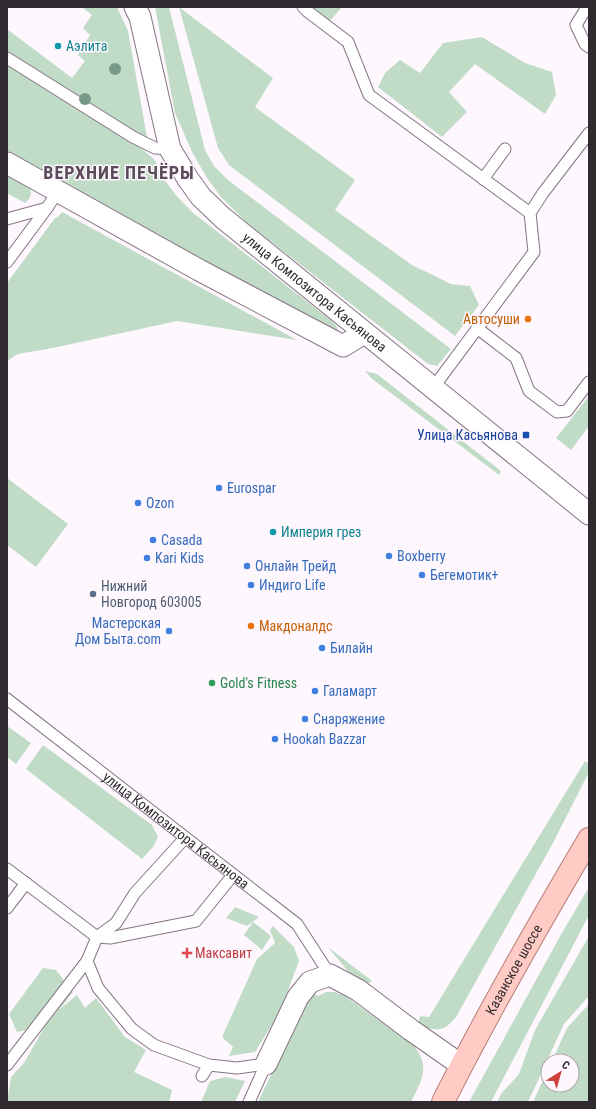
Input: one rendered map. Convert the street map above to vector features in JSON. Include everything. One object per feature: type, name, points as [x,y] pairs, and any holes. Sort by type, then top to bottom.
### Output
[{"type":"main road","name":"Казанское шоссе","points":[[443,1102],[461,1065],[543,917],[589,839]]},
{"type":"street","name":"улица Композитора Касьянова","points":[[135,7],[140,17],[170,149],[201,197],[223,218],[589,514]]},
{"type":"street","points":[[7,163],[52,199],[199,270],[342,346],[364,332]]},
{"type":"street","name":"улица Композитора Касьянова","points":[[330,975],[358,990],[461,1065]]},
{"type":"street","points":[[266,1064],[298,997],[310,982],[330,975]]},
{"type":"lane","points":[[304,7],[307,11],[348,42],[369,95],[530,213]]},
{"type":"lane","points":[[587,7],[576,25],[585,44],[589,47]]},
{"type":"lane","points":[[7,58],[133,137],[155,148],[170,149]]},
{"type":"lane","points":[[433,388],[534,252],[530,213],[543,193],[589,133]]},
{"type":"lane","points":[[483,179],[505,149]]},
{"type":"lane","points":[[9,216],[52,199]]},
{"type":"lane","points":[[7,262],[52,199]]},
{"type":"lane","points":[[477,328],[516,358],[529,391],[557,412],[568,411],[589,382]]},
{"type":"lane","name":"улица Композитора Касьянова","points":[[7,699],[297,924],[330,975]]},
{"type":"lane","points":[[7,1065],[87,961],[97,937],[116,922],[135,893],[186,838]]},
{"type":"lane","points":[[7,869],[97,937],[110,938],[196,921],[234,875]]},
{"type":"lane","points":[[7,908],[26,883]]},
{"type":"lane","points":[[87,961],[98,988],[132,1029],[154,1045],[209,1065],[237,1068],[266,1064]]},
{"type":"lane","points":[[249,1102],[266,1064]]},
{"type":"lane","points":[[202,1076],[209,1065]]},
{"type":"green space","points":[[82,7],[117,7],[128,31],[147,137],[141,138],[7,55],[7,29],[72,78],[85,61],[78,55],[90,35],[83,28],[92,15]]},
{"type":"green space","points":[[155,7],[169,7],[205,150],[214,166],[228,180],[451,349],[437,366],[428,364],[247,223],[221,197],[207,178],[192,152],[175,113]]},
{"type":"green space","points":[[179,7],[273,78],[255,107],[355,180],[335,210],[412,265],[451,284],[470,286],[479,305],[455,336],[229,165],[218,148]]},
{"type":"green space","points":[[313,7],[342,7],[329,22]]},
{"type":"green space","points":[[482,37],[525,63],[552,72],[556,95],[545,114],[475,64],[449,92],[467,112],[442,137],[378,87],[385,73],[400,60],[420,73],[443,43]]},
{"type":"green space","points":[[7,64],[142,149],[154,159],[164,179],[175,194],[192,212],[333,322],[337,327],[339,334],[74,192],[76,188],[7,151]]},
{"type":"green space","points":[[7,172],[29,184],[31,195],[25,203],[7,193]]},
{"type":"green space","points":[[62,212],[297,340],[177,321],[53,348],[18,354],[7,361],[7,283],[55,218]]},
{"type":"green space","points":[[365,371],[377,374],[501,471],[499,475],[371,378]]},
{"type":"green space","points":[[589,396],[589,426],[571,450],[556,438]]},
{"type":"green space","points":[[7,478],[68,524],[36,567],[7,545]]},
{"type":"green space","points":[[7,726],[31,743],[16,764],[7,757]]},
{"type":"green space","points":[[43,745],[152,825],[158,837],[153,847],[142,859],[26,769]]},
{"type":"green space","points":[[585,761],[589,764],[589,772],[553,843],[456,1017],[447,1026],[439,1029],[430,1029],[418,1025],[420,1016],[429,1017]]},
{"type":"green space","points":[[589,887],[589,915],[491,1102],[469,1102],[563,931]]},
{"type":"green space","points":[[235,907],[259,917],[247,926],[226,918]]},
{"type":"green space","points":[[253,922],[271,936],[262,950],[244,935]]},
{"type":"green space","points":[[273,926],[294,947],[299,961],[280,1012],[255,1052],[229,1056],[233,1047],[222,1037],[257,959],[275,943],[270,930]]},
{"type":"green space","points":[[589,936],[589,996],[564,1024],[551,1053],[540,1053],[540,1076],[528,1102],[497,1102],[501,1094],[519,1074],[535,1030]]},
{"type":"green space","points":[[328,947],[372,981],[367,984],[355,980]]},
{"type":"green space","points":[[43,968],[56,970],[73,992],[60,1009],[77,995],[85,1008],[96,998],[125,1037],[146,1050],[134,1072],[172,1090],[169,1102],[7,1102],[11,1077],[24,1063],[45,1026],[17,1032],[9,1014]]},
{"type":"green space","points":[[326,992],[335,992],[345,996],[413,1045],[422,1060],[423,1073],[411,1102],[258,1102],[304,1006],[313,994],[318,996]]},
{"type":"green space","points":[[589,1004],[589,1102],[533,1102],[540,1087],[540,1093],[580,1093],[580,1053],[556,1053],[567,1028]]},
{"type":"green space","points":[[226,1077],[245,1081],[235,1102],[201,1102],[210,1081]]},
{"type":"place","name":"Аэлита","points":[[58,46]]},
{"type":"place","name":"Автосуши","points":[[528,319]]},
{"type":"place","name":"Улица Касьянова","points":[[526,435]]},
{"type":"place","name":"Eurospar","points":[[219,488]]},
{"type":"place","name":"Ozon","points":[[138,503]]},
{"type":"place","name":"Империя грез","points":[[273,532]]},
{"type":"place","name":"Casada","points":[[153,540]]},
{"type":"place","name":"Boxberry","points":[[389,556]]},
{"type":"place","name":"Kari Kids","points":[[147,558]]},
{"type":"place","name":"Онлайн Трейд","points":[[247,566]]},
{"type":"place","name":"Бегемотик+","points":[[422,575]]},
{"type":"place","name":"Индиго Life","points":[[251,585]]},
{"type":"place","name":"Нижний Новгород 603005","points":[[93,594]]},
{"type":"place","name":"Макдоналдс","points":[[251,626]]},
{"type":"place","name":"Мастерская Дом Быта.com","points":[[169,631]]},
{"type":"place","name":"Билайн","points":[[322,648]]},
{"type":"place","name":"Gold's Fitness","points":[[212,683]]},
{"type":"place","name":"Галамарт","points":[[315,691]]},
{"type":"place","name":"Снаряжение","points":[[305,719]]},
{"type":"place","name":"Hookah Bazzar","points":[[275,739]]},
{"type":"place","name":"Максавит","points":[[187,953]]},
{"type":"district","name":"ВЕРХНИЕ ПЕЧЁРЫ","points":[[119,172]]}]
